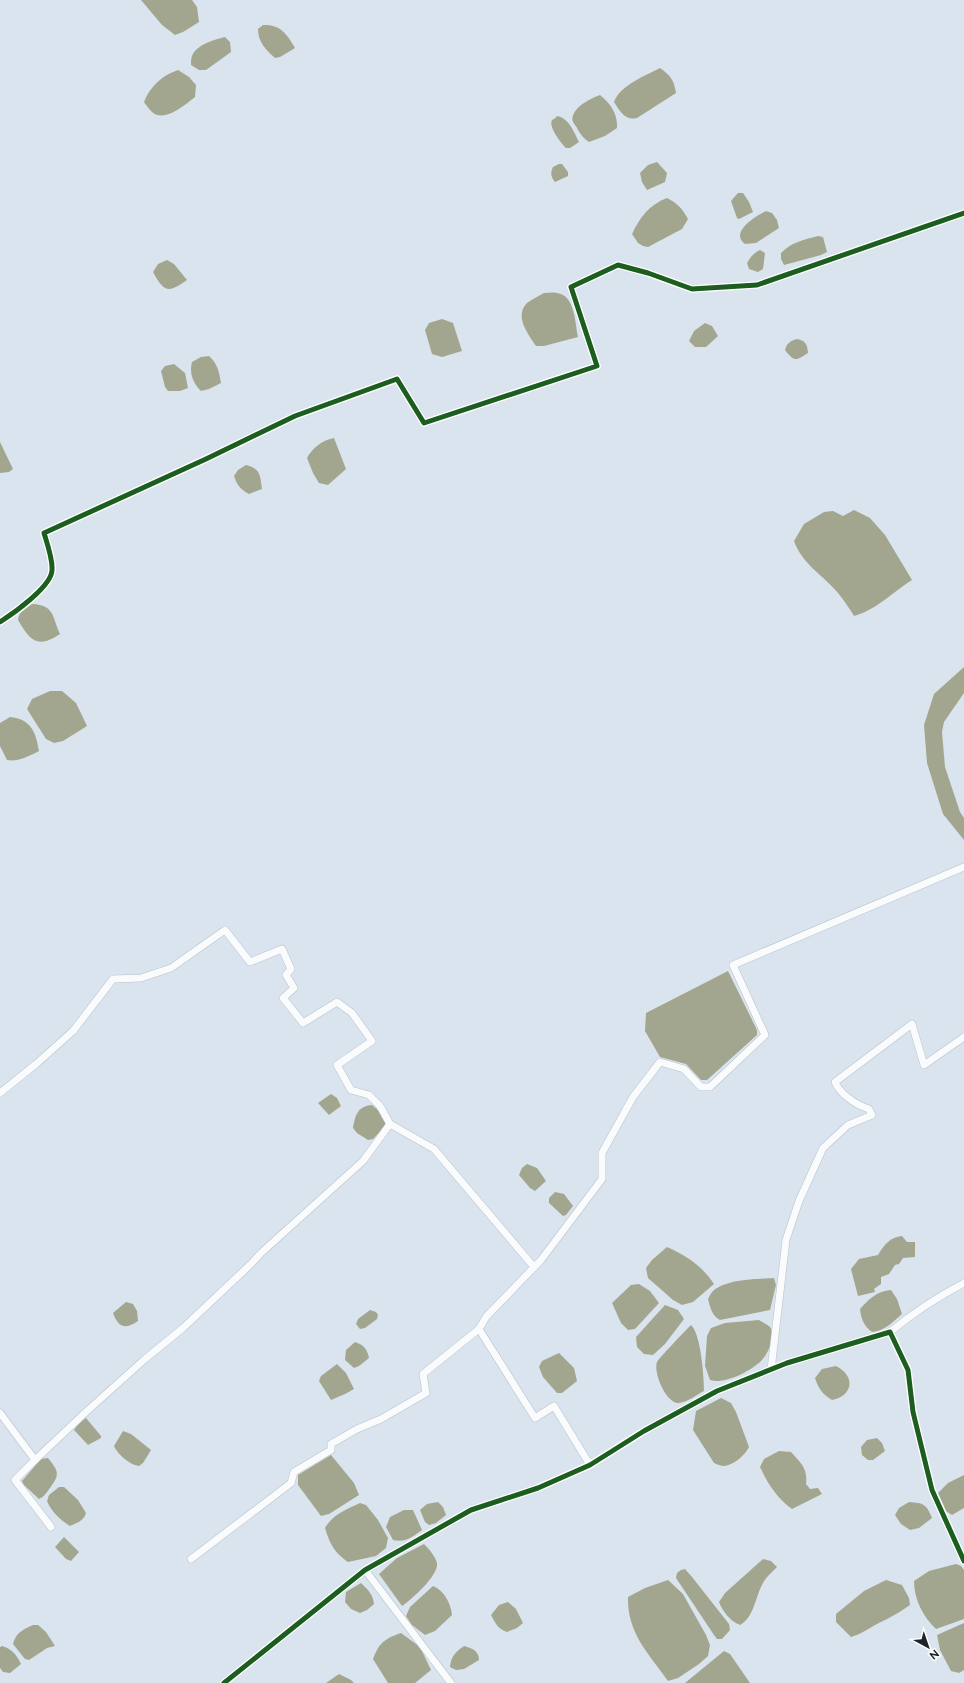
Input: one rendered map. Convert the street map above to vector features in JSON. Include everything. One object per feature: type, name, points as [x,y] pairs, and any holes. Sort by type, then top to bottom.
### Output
[{"type":"street","points":[[0,622],[18,610],[50,580],[52,569],[44,533],[206,459],[295,416],[397,379],[424,423],[597,366],[571,287],[618,265],[648,273],[692,289],[757,285],[964,213]]},
{"type":"street","points":[[191,1559],[291,1483],[294,1472],[331,1450],[332,1444],[357,1429],[381,1419],[426,1392],[423,1374],[479,1329],[486,1317],[534,1268],[602,1180],[602,1153],[633,1097],[660,1062],[684,1069],[701,1087],[710,1087],[765,1035],[733,965],[964,867]]},
{"type":"street","points":[[0,1093],[73,1032],[113,979],[141,978],[171,968],[225,930],[250,962],[282,949],[291,969],[286,975],[294,988],[282,998],[303,1023],[337,1002],[352,1012],[372,1041],[337,1065],[351,1090],[369,1095],[380,1106],[390,1124],[434,1149],[534,1268]]},
{"type":"street","points":[[771,1370],[786,1240],[799,1201],[824,1148],[848,1125],[872,1115],[869,1109],[862,1107],[838,1090],[835,1082],[912,1024],[924,1065],[964,1038]]},
{"type":"street","points":[[51,1527],[15,1480],[145,1359],[183,1328],[261,1253],[362,1161],[390,1124]]},
{"type":"street","points":[[224,1683],[365,1570],[471,1510],[538,1488],[590,1465],[644,1431],[717,1392],[787,1363],[890,1332],[910,1316],[941,1295],[964,1284]]},
{"type":"street","points":[[479,1329],[535,1418],[554,1406],[590,1465]]},
{"type":"street","points":[[890,1332],[908,1370],[913,1412],[932,1490],[964,1561]]},
{"type":"street","points":[[0,1413],[35,1460]]},
{"type":"street","points":[[365,1570],[451,1683]]},
{"type":"shaded area","points":[[141,0],[192,0],[197,7],[199,22],[175,35],[162,25]]},
{"type":"shaded area","points":[[263,25],[279,28],[286,34],[295,48],[280,57],[275,58],[266,49],[259,38],[258,29]]},
{"type":"shaded area","points":[[225,37],[230,42],[231,52],[206,70],[199,70],[191,65],[192,56],[198,48],[206,43]]},
{"type":"shaded area","points":[[660,68],[667,73],[671,79],[676,93],[637,118],[633,119],[626,117],[614,102],[617,96],[627,86]]},
{"type":"shaded area","points":[[178,70],[189,77],[196,85],[195,97],[174,112],[157,115],[152,112],[144,102],[153,86],[162,78]]},
{"type":"shaded area","points":[[600,95],[613,109],[617,128],[605,136],[589,142],[579,132],[573,122],[573,117],[577,109],[591,99]]},
{"type":"shaded area","points":[[557,116],[568,122],[579,142],[570,148],[566,148],[564,146],[552,127],[552,120]]},
{"type":"shaded area","points":[[657,162],[667,173],[665,182],[647,190],[642,182],[640,173],[648,165]]},
{"type":"shaded area","points":[[562,164],[568,172],[568,176],[555,182],[551,171],[553,167]]},
{"type":"shaded area","points":[[738,193],[743,193],[753,212],[739,219],[737,218],[731,201]]},
{"type":"shaded area","points":[[667,198],[679,206],[688,219],[682,229],[648,247],[643,246],[638,243],[632,234],[635,228],[650,208]]},
{"type":"shaded area","points":[[766,211],[772,213],[777,220],[779,228],[756,243],[745,244],[741,239],[740,234],[742,230],[751,220]]},
{"type":"shaded area","points":[[818,236],[823,237],[827,252],[784,265],[781,259],[781,253],[785,249],[798,242]]},
{"type":"shaded area","points":[[760,250],[765,253],[763,269],[758,272],[749,269],[747,263],[756,252]]},
{"type":"shaded area","points":[[167,260],[174,264],[187,280],[171,289],[167,289],[160,284],[153,272],[158,264]]},
{"type":"shaded area","points":[[544,293],[557,293],[563,295],[571,304],[575,317],[578,337],[544,346],[536,346],[526,331],[522,314],[523,308],[527,303]]},
{"type":"shaded area","points":[[442,319],[453,323],[462,351],[442,357],[432,354],[425,330],[429,323]]},
{"type":"shaded area","points":[[705,323],[712,326],[718,336],[706,347],[695,347],[689,341],[694,331]]},
{"type":"shaded area","points":[[797,339],[806,343],[808,353],[801,358],[795,359],[785,350],[789,343]]},
{"type":"shaded area","points":[[209,356],[216,365],[221,383],[201,391],[192,378],[191,366],[192,362],[201,357]]},
{"type":"shaded area","points":[[174,364],[185,373],[188,388],[180,391],[168,391],[165,387],[161,371],[165,366]]},
{"type":"shaded area","points":[[334,438],[346,469],[328,485],[319,483],[307,458],[318,445]]},
{"type":"shaded area","points":[[0,442],[13,469],[9,472],[0,473]]},
{"type":"shaded area","points":[[246,465],[255,468],[259,473],[262,489],[249,494],[239,486],[234,476],[238,470]]},
{"type":"shaded area","points":[[854,510],[870,518],[885,535],[912,580],[870,610],[854,616],[838,593],[807,563],[794,541],[804,524],[824,512],[833,511],[843,516]]},
{"type":"shaded area","points":[[32,604],[49,609],[54,617],[60,634],[52,639],[40,642],[31,638],[18,620],[21,612]]},
{"type":"shaded area","points":[[964,667],[964,693],[944,722],[942,732],[945,767],[960,812],[964,818],[964,840],[943,814],[927,763],[924,725],[934,694]]},
{"type":"shaded area","points":[[50,691],[62,691],[76,703],[87,726],[63,741],[54,743],[46,739],[27,709],[32,699]]},
{"type":"shaded area","points":[[10,717],[23,720],[28,724],[34,732],[39,751],[28,757],[7,760],[0,746],[0,723]]},
{"type":"shaded area","points":[[728,971],[757,1030],[757,1035],[707,1080],[701,1080],[686,1064],[660,1057],[645,1031],[646,1013]]},
{"type":"shaded area","points":[[331,1094],[337,1098],[341,1106],[329,1115],[318,1103]]},
{"type":"shaded area","points":[[372,1105],[380,1112],[386,1126],[373,1139],[368,1140],[357,1133],[353,1128],[356,1115],[360,1109]]},
{"type":"shaded area","points":[[527,1164],[537,1168],[546,1181],[535,1191],[530,1188],[519,1175],[522,1168]]},
{"type":"shaded area","points":[[555,1192],[564,1194],[573,1206],[566,1215],[563,1216],[549,1203],[549,1198]]},
{"type":"shaded area","points":[[902,1236],[907,1242],[915,1242],[915,1257],[903,1258],[899,1264],[895,1265],[889,1274],[881,1277],[881,1284],[874,1289],[875,1292],[858,1296],[851,1269],[859,1259],[878,1255],[888,1242],[894,1238]]},
{"type":"shaded area","points":[[667,1247],[694,1262],[714,1284],[693,1302],[682,1305],[673,1300],[648,1278],[646,1268],[652,1260]]},
{"type":"shaded area","points":[[774,1278],[776,1285],[770,1310],[720,1320],[713,1314],[708,1299],[712,1292],[719,1287],[742,1280]]},
{"type":"shaded area","points":[[639,1284],[650,1291],[659,1303],[635,1329],[628,1330],[621,1323],[612,1303],[631,1285]]},
{"type":"shaded area","points":[[891,1290],[897,1299],[902,1314],[884,1328],[872,1332],[863,1322],[860,1309],[874,1296]]},
{"type":"shaded area","points":[[126,1302],[133,1304],[137,1311],[138,1321],[130,1325],[123,1326],[120,1325],[113,1313]]},
{"type":"shaded area","points":[[665,1305],[678,1310],[684,1319],[665,1344],[653,1355],[644,1354],[637,1347],[636,1337]]},
{"type":"shaded area","points":[[370,1310],[376,1312],[378,1315],[377,1319],[365,1328],[360,1329],[356,1324],[358,1319]]},
{"type":"shaded area","points":[[759,1320],[770,1327],[772,1332],[770,1347],[763,1359],[751,1369],[730,1379],[722,1381],[710,1380],[705,1366],[707,1336],[711,1328],[725,1323]]},
{"type":"shaded area","points":[[691,1325],[700,1346],[703,1366],[704,1391],[689,1400],[679,1403],[674,1402],[665,1393],[659,1380],[656,1367],[659,1359]]},
{"type":"shaded area","points":[[355,1342],[361,1344],[365,1348],[369,1358],[354,1368],[345,1360],[346,1350]]},
{"type":"shaded area","points":[[559,1353],[574,1368],[577,1381],[562,1393],[557,1393],[543,1377],[539,1367],[542,1361]]},
{"type":"shaded area","points":[[337,1364],[346,1373],[354,1389],[331,1400],[319,1381],[321,1376]]},
{"type":"shaded area","points":[[836,1366],[847,1375],[849,1385],[848,1390],[844,1394],[839,1398],[832,1400],[821,1391],[815,1378],[822,1369]]},
{"type":"shaded area","points":[[721,1398],[731,1403],[736,1412],[749,1447],[739,1459],[732,1464],[724,1466],[714,1463],[693,1430],[696,1411]]},
{"type":"shaded area","points":[[86,1418],[101,1436],[101,1438],[88,1445],[74,1430],[79,1423]]},
{"type":"shaded area","points":[[123,1431],[131,1434],[151,1450],[143,1463],[139,1466],[132,1464],[125,1459],[118,1453],[114,1446]]},
{"type":"shaded area","points":[[877,1438],[882,1443],[885,1451],[873,1460],[868,1460],[862,1455],[861,1447],[867,1440]]},
{"type":"shaded area","points":[[779,1451],[791,1452],[805,1470],[806,1484],[810,1489],[818,1488],[822,1494],[792,1509],[777,1495],[760,1467],[764,1459]]},
{"type":"shaded area","points":[[331,1455],[354,1483],[359,1495],[329,1514],[321,1516],[298,1485],[298,1475]]},
{"type":"shaded area","points":[[48,1458],[56,1470],[57,1476],[47,1493],[39,1499],[24,1485],[22,1481],[41,1459]]},
{"type":"shaded area","points":[[964,1475],[964,1508],[952,1515],[946,1511],[938,1493],[948,1483]]},
{"type":"shaded area","points":[[59,1487],[64,1487],[78,1500],[86,1513],[82,1520],[70,1526],[56,1515],[47,1501],[49,1495]]},
{"type":"shaded area","points":[[438,1502],[443,1507],[446,1515],[436,1523],[429,1525],[425,1522],[420,1510],[427,1504]]},
{"type":"shaded area","points":[[909,1502],[924,1505],[932,1518],[919,1528],[910,1530],[901,1524],[895,1515],[899,1508]]},
{"type":"shaded area","points":[[360,1503],[366,1505],[378,1520],[388,1538],[386,1548],[376,1556],[348,1562],[339,1555],[333,1547],[325,1528],[336,1516]]},
{"type":"shaded area","points":[[404,1510],[413,1510],[422,1530],[405,1540],[393,1540],[386,1527],[390,1517]]},
{"type":"shaded area","points":[[64,1537],[79,1552],[71,1561],[66,1559],[55,1547]]},
{"type":"shaded area","points":[[424,1544],[430,1550],[437,1563],[434,1574],[412,1598],[402,1606],[379,1574],[397,1558]]},
{"type":"shaded area","points":[[763,1559],[771,1561],[777,1567],[762,1584],[751,1613],[740,1625],[727,1616],[719,1602],[725,1593]]},
{"type":"shaded area","points":[[956,1564],[961,1566],[964,1570],[964,1619],[936,1629],[927,1619],[920,1607],[914,1588],[914,1581],[929,1571]]},
{"type":"shaded area","points":[[685,1569],[729,1624],[730,1630],[722,1639],[717,1639],[676,1578],[677,1573]]},
{"type":"shaded area","points":[[668,1580],[683,1594],[710,1645],[708,1656],[699,1664],[678,1678],[668,1681],[640,1642],[635,1632],[631,1622],[628,1597],[645,1588]]},
{"type":"shaded area","points":[[886,1580],[902,1585],[909,1598],[910,1605],[861,1633],[851,1637],[836,1622],[836,1614],[864,1591]]},
{"type":"shaded area","points":[[361,1583],[368,1590],[374,1604],[367,1610],[360,1613],[351,1609],[345,1602],[346,1592]]},
{"type":"shaded area","points":[[433,1586],[444,1594],[450,1606],[452,1615],[435,1631],[425,1635],[412,1625],[406,1616],[410,1607]]},
{"type":"shaded area","points":[[508,1602],[516,1609],[523,1623],[517,1628],[507,1632],[495,1623],[491,1615],[499,1605]]},
{"type":"shaded area","points":[[964,1623],[964,1670],[959,1673],[951,1671],[940,1650],[937,1635]]},
{"type":"shaded area","points":[[33,1625],[38,1625],[46,1632],[55,1646],[47,1648],[29,1660],[25,1659],[13,1644],[20,1632]]},
{"type":"shaded area","points":[[401,1633],[420,1647],[431,1670],[415,1683],[388,1683],[373,1659],[383,1642],[390,1637]]},
{"type":"shaded area","points":[[2,1646],[13,1652],[21,1664],[10,1673],[3,1672],[0,1668],[0,1647]]},
{"type":"shaded area","points":[[464,1646],[476,1652],[479,1660],[464,1669],[456,1670],[450,1667],[451,1660]]},
{"type":"shaded area","points":[[724,1651],[730,1654],[750,1683],[685,1683]]},
{"type":"shaded area","points":[[339,1674],[351,1680],[354,1683],[326,1683]]},
{"type":"cycle path","points":[[0,622],[31,599],[46,584],[50,576],[52,561],[44,533],[206,459],[295,416],[397,379],[424,423],[597,366],[571,287],[618,265],[648,273],[692,289],[757,285],[964,213]]},
{"type":"cycle path","points":[[224,1683],[365,1570],[471,1510],[538,1488],[590,1465],[644,1431],[717,1391],[787,1363],[890,1332],[908,1370],[913,1412],[932,1490],[964,1561]]}]
